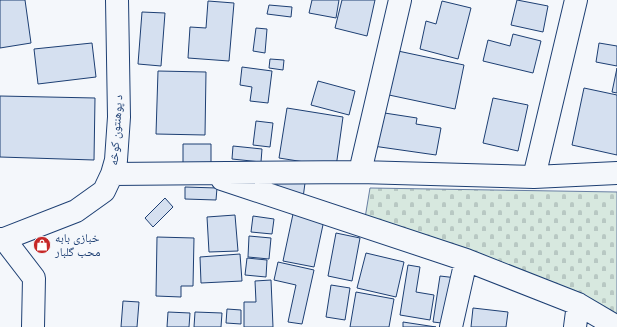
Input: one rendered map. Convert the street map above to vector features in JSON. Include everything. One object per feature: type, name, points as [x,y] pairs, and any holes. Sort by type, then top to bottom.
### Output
[{"type":"street","name":"د پوهنتون کوڅه","points":[[2,239],[76,211],[104,191],[112,174],[116,160],[119,117],[117,0]]},
{"type":"street","points":[[360,172],[400,0]]},
{"type":"street","points":[[534,177],[576,0]]},
{"type":"street","points":[[112,174],[360,172],[534,177],[617,173]]},
{"type":"street","points":[[206,174],[466,260],[578,304],[617,327]]},
{"type":"street","points":[[2,239],[34,278],[33,327]]},
{"type":"street","points":[[451,327],[466,260]]},
{"type":"street","points":[[575,327],[578,304]]},
{"type":"green space","points":[[370,188],[617,192],[617,315],[364,224]]},
{"type":"building","points":[[0,0],[25,0],[31,43],[0,48]]},
{"type":"building","points":[[312,0],[339,0],[336,18],[309,13]]},
{"type":"building","points":[[342,0],[375,0],[367,36],[335,28]]},
{"type":"building","points":[[517,0],[548,6],[543,32],[511,25]]},
{"type":"building","points":[[208,1],[234,3],[229,61],[188,58],[190,27],[206,28]]},
{"type":"building","points":[[442,1],[471,8],[458,59],[420,49],[426,21],[436,24]]},
{"type":"building","points":[[269,5],[292,7],[291,17],[267,14]]},
{"type":"building","points":[[142,12],[165,13],[161,66],[138,64]]},
{"type":"building","points":[[256,28],[267,29],[265,53],[253,51]]},
{"type":"building","points":[[513,34],[541,41],[533,73],[483,61],[488,40],[510,46]]},
{"type":"building","points":[[92,43],[96,77],[38,84],[34,49]]},
{"type":"building","points":[[599,43],[617,46],[617,66],[596,62]]},
{"type":"building","points":[[398,51],[464,65],[455,109],[389,95]]},
{"type":"building","points":[[270,59],[284,60],[283,70],[269,68]]},
{"type":"building","points":[[242,67],[272,71],[268,103],[250,101],[252,87],[240,85]]},
{"type":"building","points":[[617,68],[617,93],[612,92]]},
{"type":"building","points":[[158,71],[206,72],[205,135],[156,134]]},
{"type":"building","points":[[318,81],[355,91],[349,115],[311,105]]},
{"type":"building","points":[[584,88],[617,95],[617,155],[572,145]]},
{"type":"building","points":[[0,96],[95,98],[94,160],[0,157]]},
{"type":"building","points":[[493,98],[528,105],[518,151],[483,143]]},
{"type":"building","points":[[287,108],[343,117],[336,167],[279,158]]},
{"type":"building","points":[[378,112],[417,118],[416,124],[441,128],[436,155],[373,146]]},
{"type":"building","points":[[256,121],[273,123],[270,147],[253,145]]},
{"type":"building","points":[[183,144],[211,144],[211,163],[183,163]]},
{"type":"building","points":[[233,146],[262,149],[261,162],[232,159]]},
{"type":"building","points":[[272,181],[305,183],[303,198],[271,195]]},
{"type":"building","points":[[185,187],[217,188],[216,200],[185,199]]},
{"type":"building","points":[[165,198],[173,207],[153,227],[145,218]]},
{"type":"building","points":[[293,214],[324,220],[314,267],[283,261]]},
{"type":"building","points":[[235,215],[238,251],[209,252],[207,217]]},
{"type":"building","points":[[253,216],[274,219],[272,234],[251,232]]},
{"type":"building","points":[[336,233],[360,238],[352,281],[328,276]]},
{"type":"building","points":[[249,236],[271,238],[269,259],[248,257]]},
{"type":"building","points":[[157,237],[194,238],[193,286],[181,286],[181,297],[156,296]]},
{"type":"building","points":[[366,253],[404,262],[396,297],[357,288]]},
{"type":"building","points":[[240,254],[242,281],[201,283],[200,257]]},
{"type":"building","points":[[247,258],[267,260],[266,277],[245,275]]},
{"type":"building","points":[[278,262],[314,270],[302,324],[288,322],[296,285],[274,280]]},
{"type":"building","points":[[408,265],[420,267],[416,292],[434,295],[430,320],[400,315]]},
{"type":"building","points":[[440,276],[457,278],[450,324],[433,322]]},
{"type":"building","points":[[271,280],[273,327],[244,327],[244,302],[256,302],[255,281]]},
{"type":"building","points":[[331,285],[350,288],[345,320],[326,317]]},
{"type":"building","points":[[356,292],[394,299],[389,327],[350,327]]},
{"type":"building","points":[[123,301],[139,302],[137,327],[121,327]]},
{"type":"building","points":[[473,308],[508,312],[506,327],[471,327]]},
{"type":"building","points":[[227,309],[241,310],[241,324],[226,323]]},
{"type":"building","points":[[168,312],[190,313],[189,327],[167,327]]},
{"type":"building","points":[[195,312],[222,313],[221,327],[194,327]]},
{"type":"building","points":[[403,322],[436,327],[403,327]]},
{"type":"place","name":"خبازی بابه محب گلبار","points":[[42,245]]}]
